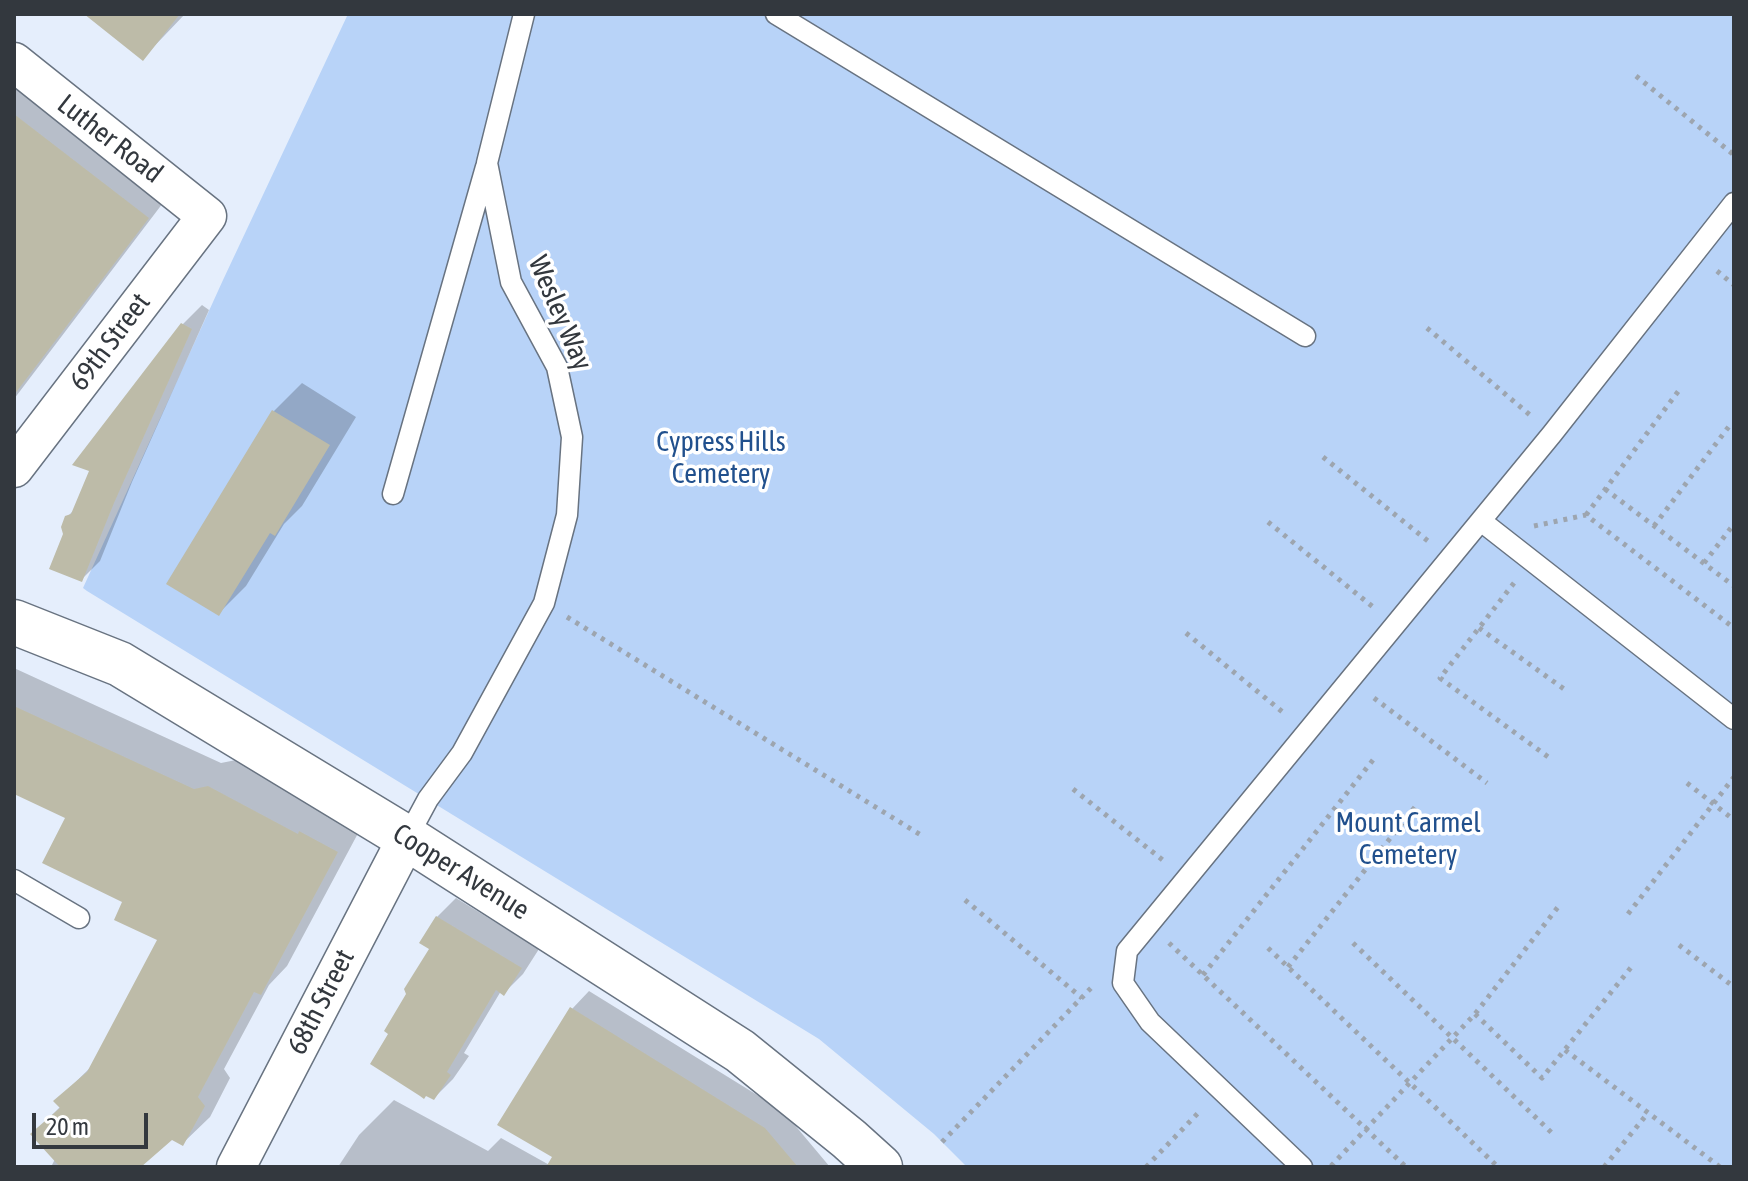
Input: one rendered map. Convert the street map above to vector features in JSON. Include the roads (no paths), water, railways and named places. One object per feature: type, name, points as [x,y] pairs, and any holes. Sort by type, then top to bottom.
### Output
[{"type":"main road","name":"Cooper Avenue","points":[[14,622],[120,664],[407,838],[740,1051],[880,1167]]},
{"type":"street","name":"Luther Road","points":[[14,62],[207,216]]},
{"type":"street","name":"69th Street","points":[[14,468],[207,216]]},
{"type":"street","name":"68th Street","points":[[236,1167],[407,838]]},
{"type":"lane","name":"Wesley Way","points":[[407,838],[428,799],[462,753],[544,603],[567,515],[572,437],[557,367],[511,282],[487,163],[524,14]]},
{"type":"lane","points":[[776,14],[1305,336]]},
{"type":"lane","points":[[393,494],[487,163]]},
{"type":"lane","points":[[1302,1167],[1150,1022],[1123,983],[1127,951],[1552,434],[1734,203]]},
{"type":"lane","points":[[1481,521],[1734,719]]},
{"type":"lane","points":[[14,880],[79,918]]},
{"type":"park label","name":"Cypress Hills Cemetery","points":[[721,458]]},
{"type":"park label","name":"Mount Carmel Cemetery","points":[[1408,839]]}]
